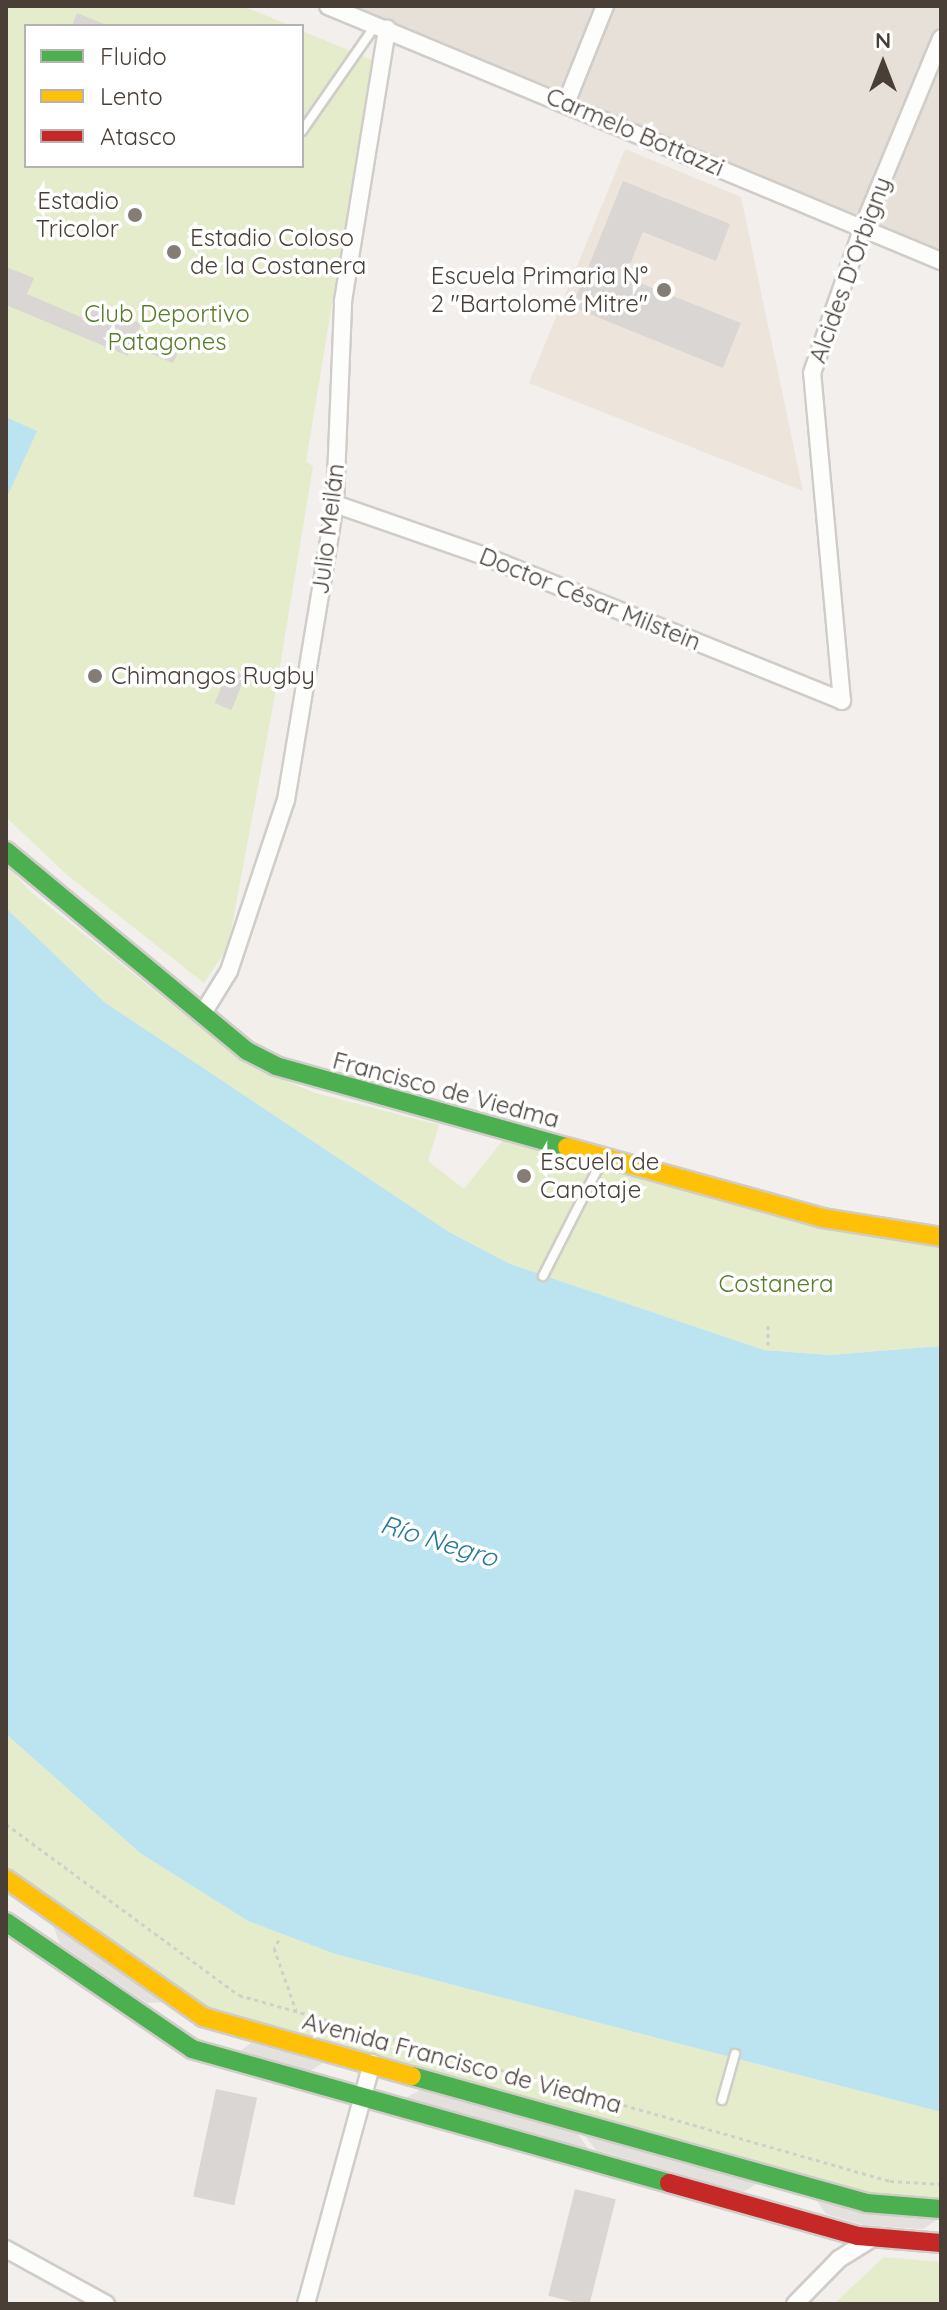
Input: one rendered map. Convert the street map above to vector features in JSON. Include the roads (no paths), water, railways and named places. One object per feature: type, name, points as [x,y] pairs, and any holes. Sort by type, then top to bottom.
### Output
[{"type":"main road","name":"Francisco de Viedma","points":[[6,851],[40,886],[247,1051],[319,1082],[823,1218],[941,1237]]},
{"type":"main road","name":"Avenida Francisco de Viedma","points":[[6,1879],[203,2017],[866,2203],[941,2209]]},
{"type":"main road","points":[[6,1922],[192,2049],[871,2239],[941,2243]]},
{"type":"main road","points":[[192,2049],[203,2017]]},
{"type":"main road","points":[[784,2215],[791,2182]]},
{"type":"street","name":"Carmelo Bottazzi","points":[[328,6],[941,261]]},
{"type":"street","points":[[566,103],[605,6]]},
{"type":"street","name":"Julio Meilán","points":[[203,1013],[247,924],[286,800],[335,504],[343,301],[381,27]]},
{"type":"street","name":"Alcides D'Orbigny","points":[[842,701],[811,395],[818,350],[863,227],[941,39]]},
{"type":"street","name":"Doctor César Milstein","points":[[335,504],[484,556],[842,701]]},
{"type":"street","points":[[306,2304],[372,2063]]},
{"type":"street","points":[[795,2304],[839,2259],[871,2239]]},
{"type":"street","points":[[6,2249],[106,2304]]},
{"type":"lane","points":[[304,128],[381,27]]},
{"type":"lane","points":[[543,1276],[603,1157]]},
{"type":"lane","points":[[722,2100],[735,2054]]},
{"type":"water","points":[[6,417],[37,431],[9,493],[6,492]]},
{"type":"water","name":"Río Negro","points":[[6,908],[104,1002],[449,1232],[510,1264],[764,1350],[830,1355],[941,1346],[941,2112],[335,1954],[248,1921],[140,1853],[6,1734]]},
{"type":"place","name":"Estadio Tricolor","points":[[135,215]]},
{"type":"place","name":"Estadio Coloso de la Costanera","points":[[174,252]]},
{"type":"place","name":"Escuela Primaria N° 2 \"Bartolomé Mitre\"","points":[[664,290]]},
{"type":"place","name":"Chimangos Rugby","points":[[95,676]]},
{"type":"place","name":"Escuela de Canotaje","points":[[524,1176]]},
{"type":"park label","name":"Club Deportivo Patagones","points":[[167,328]]},
{"type":"park label","name":"Costanera","points":[[776,1284]]}]
